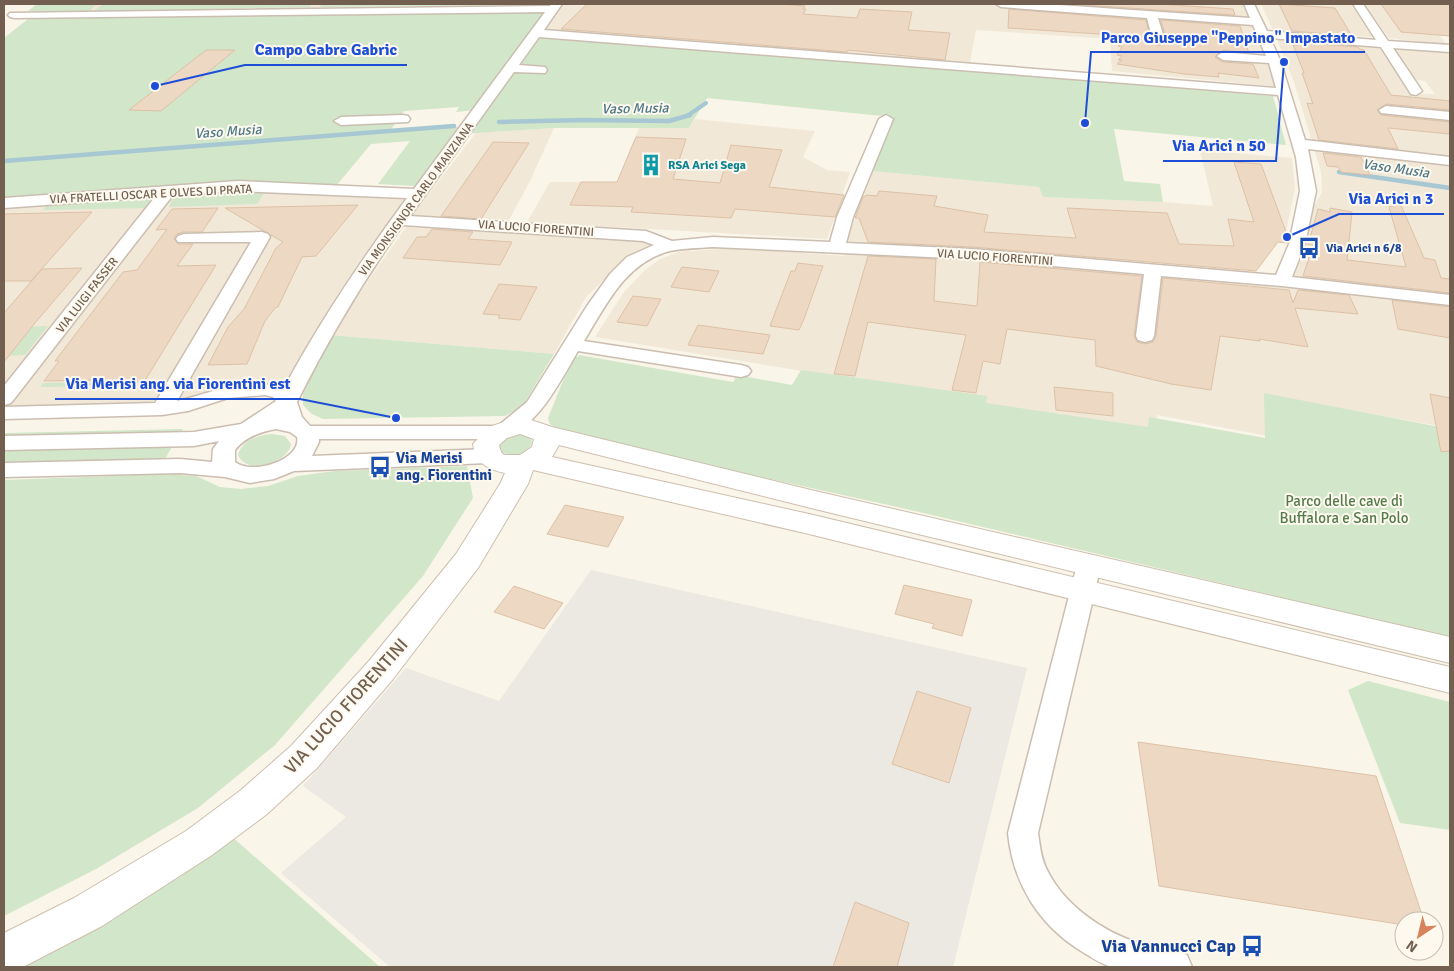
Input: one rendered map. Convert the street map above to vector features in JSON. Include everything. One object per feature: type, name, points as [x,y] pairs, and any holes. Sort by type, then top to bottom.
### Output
[{"type":"street","points":[[4,23],[27,4]]},
{"type":"street","points":[[1002,4],[1152,14],[1450,49]]},
{"type":"street","points":[[1249,4],[1274,60],[1299,144],[1308,192],[1297,244],[1282,281]]},
{"type":"street","points":[[1358,4],[1416,91]]},
{"type":"street","points":[[14,14],[555,6]]},
{"type":"street","name":"VIA MONSIGNOR CARLO MANZIANA","points":[[228,470],[222,463],[222,454],[226,445],[287,402],[314,350],[369,261],[555,6]]},
{"type":"street","points":[[1050,7],[1051,23]]},
{"type":"street","points":[[1152,14],[1159,41]]},
{"type":"street","points":[[536,33],[1283,92]]},
{"type":"street","points":[[1224,56],[1274,60]]},
{"type":"street","points":[[510,68],[541,70]]},
{"type":"street","points":[[1386,110],[1450,116]]},
{"type":"street","points":[[341,121],[403,119]]},
{"type":"street","points":[[836,247],[845,217],[886,119]]},
{"type":"street","points":[[1299,144],[1450,161]]},
{"type":"street","name":"VIA FRATELLI OSCAR E OLVES DI PRATA","points":[[4,203],[238,186],[419,194]]},
{"type":"street","name":"VIA LUIGI FASSER","points":[[4,399],[168,191]]},
{"type":"street","name":"VIA LUCIO FIORENTINI","points":[[400,220],[646,236],[670,246]]},
{"type":"street","points":[[162,409],[262,237],[184,239]]},
{"type":"street","name":"VIA LUCIO FIORENTINI","points":[[4,955],[88,912],[199,843],[254,802],[304,757],[381,670],[447,589],[467,561],[527,462],[545,451],[547,438],[538,423],[573,344],[616,278],[633,261],[652,252],[670,246],[713,242],[972,254],[1282,281],[1450,300]]},
{"type":"street","points":[[1145,336],[1153,270]]},
{"type":"street","points":[[573,344],[742,371]]},
{"type":"street","points":[[4,413],[162,409],[181,407],[226,392],[266,389],[280,393],[287,402],[292,418],[309,440],[308,448],[293,464]]},
{"type":"street","points":[[4,443],[194,440],[276,423],[303,430],[502,430],[538,423],[1450,680]]},
{"type":"street","points":[[491,459],[485,450],[486,444],[502,430]]},
{"type":"street","points":[[4,470],[180,466],[228,470],[239,474],[266,474],[293,464],[491,459],[512,465],[527,462],[809,524],[1450,650]]},
{"type":"street","name":"VIA LUCIO FIORENTINI","points":[[491,459],[500,485],[496,512]]},
{"type":"street","points":[[1086,578],[1023,833],[1026,856],[1035,880],[1051,907],[1075,928],[1109,949],[1140,961],[1176,967]]},
{"type":"shaded area","points":[[97,4],[322,4],[318,13],[85,17]]},
{"type":"shaded area","points":[[557,4],[760,18],[770,4],[1249,4],[1274,60],[1282,87],[1112,71],[1110,39],[976,30],[969,67],[536,33]]},
{"type":"shaded area","points":[[1261,4],[1351,4],[1372,37],[1273,30]]},
{"type":"shaded area","points":[[1364,4],[1416,4],[1447,45],[1389,38]]},
{"type":"shaded area","points":[[1278,38],[1373,44],[1383,48],[1419,107],[1371,103],[1370,111],[1450,119],[1450,296],[1400,288],[1293,280],[1306,243],[1314,207],[1322,192],[1321,172],[1294,82],[1277,40]]},
{"type":"shaded area","points":[[1396,47],[1450,51],[1450,113],[1426,111],[1416,94],[1435,94],[1425,81],[1414,80],[1395,49]]},
{"type":"shaded area","points":[[695,119],[815,131],[803,157],[827,170],[850,172],[827,239],[527,222],[550,182],[617,182],[639,128],[689,128]]},
{"type":"shaded area","points":[[554,128],[530,181],[509,220],[412,215],[476,133]]},
{"type":"shaded area","points":[[1200,150],[1292,158],[1295,188],[1287,228],[1260,267],[845,245],[873,171],[1039,187],[1043,197],[1213,206]]},
{"type":"shaded area","points":[[238,186],[419,194],[287,402],[266,389],[162,409],[4,413],[4,203]]},
{"type":"shaded area","points":[[406,227],[641,240],[653,245],[630,255],[586,297],[554,354],[330,335]]},
{"type":"shaded area","points":[[732,248],[844,256],[844,252],[943,256],[1043,264],[1150,277],[1357,293],[1450,306],[1450,428],[1268,395],[1268,436],[1157,415],[1155,513],[802,371],[595,337],[624,292],[645,270],[660,259],[679,252]]},
{"type":"shaded area","points":[[591,570],[1027,668],[953,967],[390,967],[281,873],[346,817],[303,786],[406,668],[499,701]]},
{"type":"green space","points":[[37,4],[97,4],[90,11],[28,11]]},
{"type":"green space","points":[[103,4],[312,4],[310,7],[94,11]]},
{"type":"green space","points":[[322,4],[534,4],[320,7]]},
{"type":"green space","points":[[545,12],[475,110],[456,112],[459,107],[404,111],[390,131],[459,127],[415,186],[378,184],[410,141],[371,144],[336,186],[235,182],[4,199],[4,38],[28,19]]},
{"type":"green space","points":[[547,36],[1273,96],[1286,145],[1114,129],[1124,181],[1160,184],[1163,202],[1043,197],[1039,187],[873,171],[892,117],[707,98],[689,128],[554,128],[462,134],[532,38]]},
{"type":"green space","points":[[234,190],[265,192],[257,204],[169,207],[174,195]]},
{"type":"green space","points":[[154,195],[147,208],[43,210],[51,201]]},
{"type":"green space","points":[[48,326],[25,355],[4,356],[4,328]]},
{"type":"green space","points":[[330,335],[554,354],[522,407],[505,416],[323,419],[312,414],[303,405],[303,394]]},
{"type":"green space","name":"Parco delle cave di Buffalora e San Polo","points":[[579,355],[733,382],[737,375],[792,385],[801,370],[987,396],[986,403],[1148,427],[1149,417],[1265,438],[1264,393],[1450,429],[1450,637],[902,508],[561,433],[550,424],[548,418],[573,356],[578,357]]},
{"type":"green space","points":[[139,382],[137,386],[40,387],[43,383]]},
{"type":"green space","points":[[183,429],[179,436],[4,440],[4,433]]},
{"type":"green space","points":[[272,434],[285,436],[291,444],[283,457],[258,466],[250,465],[238,455],[243,446],[251,439]]},
{"type":"green space","points":[[515,434],[528,436],[532,441],[531,446],[525,452],[516,455],[502,452],[498,445],[503,439]]},
{"type":"green space","points":[[173,445],[165,459],[4,463],[4,449]]},
{"type":"green space","points":[[467,466],[473,498],[423,576],[275,745],[198,808],[96,869],[4,916],[4,480],[166,474],[196,476],[220,487],[241,489],[268,486],[298,476],[335,471]]},
{"type":"green space","points":[[1368,681],[1450,702],[1450,830],[1400,823],[1348,690]]},
{"type":"green space","points":[[230,835],[380,967],[13,967],[95,922]]},
{"type":"building","points":[[587,4],[782,4],[805,6],[803,9],[806,9],[803,14],[857,18],[860,9],[912,12],[908,30],[950,33],[945,60],[848,50],[847,52],[561,29]]},
{"type":"building","points":[[1068,4],[1159,4],[1233,9],[1235,15]]},
{"type":"building","points":[[1279,4],[1335,8],[1352,36],[1292,31]]},
{"type":"building","points":[[1381,4],[1450,4],[1450,36],[1401,32]]},
{"type":"building","points":[[1009,9],[1146,20],[1151,41],[1158,46],[1167,42],[1161,20],[1240,26],[1249,53],[1223,50],[1215,57],[1223,62],[1253,64],[1259,78],[1218,73],[1219,77],[1184,74],[1117,64],[1122,60],[1118,60],[1122,56],[1117,55],[1122,47],[1118,46],[1130,36],[1008,28]]},
{"type":"building","points":[[1297,42],[1358,47],[1364,50],[1391,95],[1450,101],[1450,110],[1386,104],[1377,110],[1381,115],[1450,122],[1450,134],[1388,128],[1398,149],[1319,140],[1307,103],[1313,104],[1293,45],[1298,45]]},
{"type":"building","points":[[206,50],[235,50],[161,111],[129,110]]},
{"type":"building","name":"RSA Arici Sega","points":[[636,137],[686,139],[673,179],[720,183],[731,145],[782,150],[769,187],[844,195],[835,217],[735,209],[731,218],[631,212],[633,207],[570,205],[581,182],[617,182]]},
{"type":"building","points":[[493,142],[529,143],[481,219],[441,216]]},
{"type":"building","points":[[1323,153],[1361,157],[1370,175],[1341,172],[1338,167],[1327,166]]},
{"type":"building","points":[[1234,162],[1261,164],[1288,237],[1287,243],[1278,242],[1256,271],[972,247],[868,242],[859,218],[855,218],[863,197],[867,195],[877,196],[879,191],[937,196],[934,206],[988,215],[984,232],[1076,238],[1067,208],[1167,213],[1179,244],[1234,246],[1228,219],[1254,222]]},
{"type":"building","points":[[1400,203],[1424,258],[1435,260],[1441,278],[1450,279],[1450,293],[1303,276],[1313,245],[1308,245],[1318,209],[1330,212],[1330,208],[1352,212],[1347,260],[1406,267],[1389,207]]},
{"type":"building","points":[[358,205],[316,256],[302,257],[278,307],[275,308],[265,321],[247,364],[208,365],[228,327],[244,309],[276,248],[283,242],[225,208]]},
{"type":"building","points":[[218,208],[202,232],[183,232],[177,234],[174,238],[178,244],[193,244],[177,266],[216,265],[144,382],[99,383],[101,380],[44,381],[59,361],[55,361],[123,272],[137,270],[167,229],[156,230],[172,209]]},
{"type":"building","points":[[92,212],[31,281],[4,281],[4,214]]},
{"type":"building","points":[[432,229],[473,232],[468,239],[512,242],[500,265],[403,258],[417,237],[426,237]]},
{"type":"building","points":[[868,256],[936,259],[934,301],[977,306],[980,262],[1142,276],[1134,336],[1137,342],[1144,344],[1153,342],[1156,336],[1163,278],[1289,290],[1293,303],[1298,290],[1349,295],[1358,314],[1295,308],[1308,347],[1259,339],[1260,341],[1220,336],[1211,390],[1171,384],[1096,366],[1095,340],[1007,329],[1000,364],[983,361],[976,393],[952,390],[966,335],[868,322],[855,376],[834,374]]},
{"type":"building","points":[[798,263],[823,266],[804,319],[799,330],[770,326],[791,271],[795,271]]},
{"type":"building","points":[[682,267],[719,271],[709,292],[671,287]]},
{"type":"building","points":[[82,268],[4,362],[4,313],[42,269]]},
{"type":"building","points":[[499,284],[537,287],[520,320],[498,318],[500,315],[483,314]]},
{"type":"building","points":[[633,296],[661,299],[647,326],[617,322]]},
{"type":"building","points":[[1392,300],[1450,307],[1450,338],[1398,329]]},
{"type":"building","points":[[698,325],[770,335],[763,354],[688,345]]},
{"type":"building","points":[[1054,387],[1113,393],[1113,416],[1056,410]]},
{"type":"building","points":[[1430,394],[1450,398],[1450,451],[1441,452]]},
{"type":"building","points":[[565,505],[624,517],[608,547],[547,534]]},
{"type":"building","points":[[904,585],[972,600],[962,636],[932,628],[934,624],[895,614]]},
{"type":"building","points":[[514,586],[563,603],[544,629],[494,612]]},
{"type":"building","points":[[917,691],[971,708],[949,783],[892,764]]},
{"type":"building","points":[[1138,742],[1376,776],[1421,911],[1394,911],[1394,923],[1159,886]]},
{"type":"building","points":[[855,902],[909,923],[897,967],[833,967]]},
{"type":"waterway","name":"Vaso Musia","points":[[687,116],[706,103]]},
{"type":"waterway","name":"Vaso Musia","points":[[499,122],[582,120],[669,121],[687,116]]},
{"type":"waterway","name":"Vaso Musia","points":[[4,161],[454,126]]},
{"type":"waterway","name":"Vaso Musia","points":[[1339,172],[1450,188]]},
{"type":"place","name":"Via Arici n 50","points":[[1284,62]]},
{"type":"place","name":"Campo Gabre Gabric","points":[[155,86]]},
{"type":"place","name":"Parco Giuseppe \"Peppino\" Impastato","points":[[1085,123]]},
{"type":"place","name":"RSA Arici Sega","points":[[651,165]]},
{"type":"place","name":"Via Arici n 3","points":[[1287,237]]},
{"type":"place","name":"Via Arici n 6/8","points":[[1309,248]]},
{"type":"place","name":"Via Merisi ang. via Fiorentini est","points":[[396,418]]},
{"type":"place","name":"Via Merisi ang. Fiorentini","points":[[380,467]]},
{"type":"place","name":"Via Vannucci Cap","points":[[1252,946]]}]
